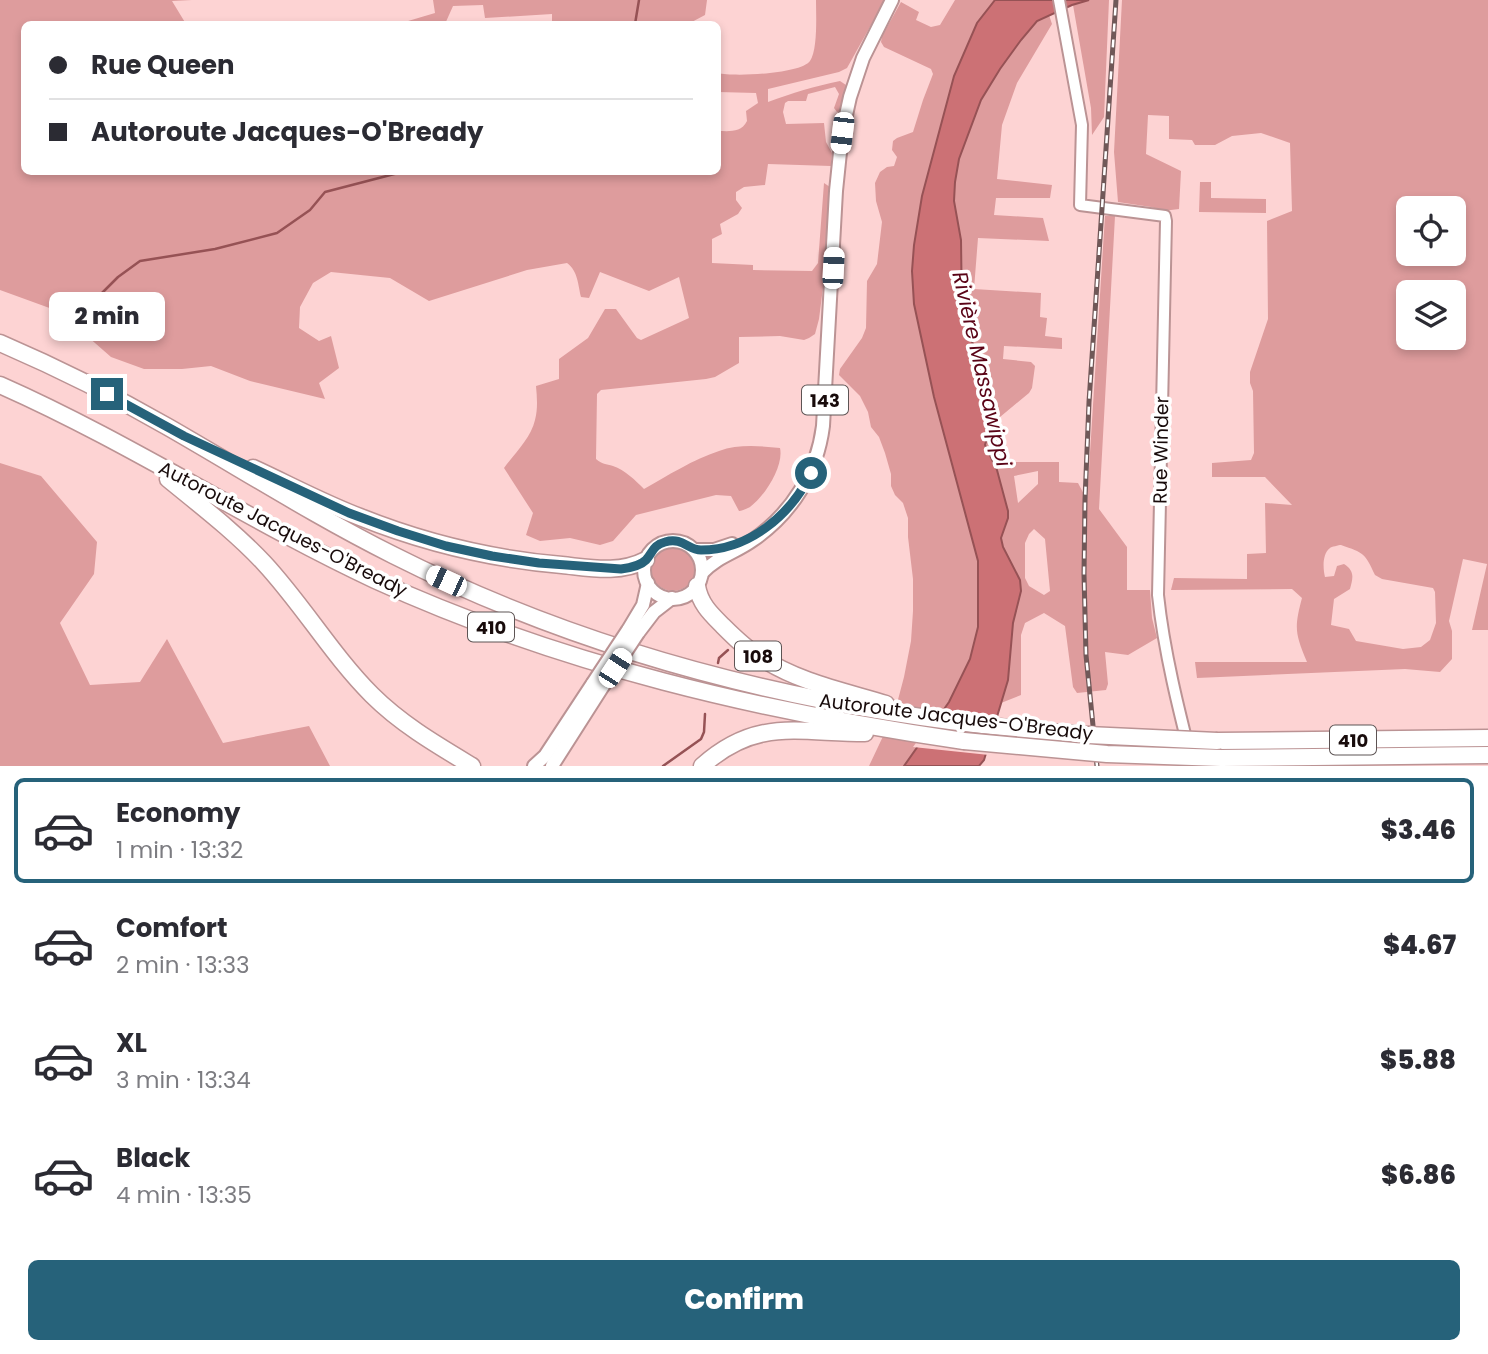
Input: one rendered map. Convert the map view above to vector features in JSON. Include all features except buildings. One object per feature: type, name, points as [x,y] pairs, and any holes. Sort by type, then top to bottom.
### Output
[{"type":"highway","name":"Autoroute Jacques-O'Bready","points":[[0,343],[81,381],[184,436],[363,540],[446,581],[598,641],[706,674],[795,696],[879,706],[936,719],[1079,734],[1217,741],[1488,738]]},
{"type":"highway","name":"Autoroute Jacques-O'Bready","points":[[0,385],[71,418],[335,561],[424,601],[571,655],[671,684],[869,730],[1053,750],[1221,758],[1488,755]]},
{"type":"highway","points":[[184,436],[359,517],[446,546],[515,560],[597,568],[625,568],[646,560]]},
{"type":"highway","points":[[140,455],[256,555],[374,697],[410,727],[472,766]]},
{"type":"highway","name":"108","points":[[700,579],[700,600],[706,608],[760,658],[781,670],[879,706]]},
{"type":"highway","points":[[702,766],[739,740],[759,733],[869,730]]},
{"type":"main road","name":"143","points":[[700,579],[719,558],[753,540],[778,519],[791,505],[814,467],[823,422],[842,133],[860,67],[892,0]]},
{"type":"main road","name":"143","points":[[695,550],[714,550],[729,546],[756,534],[778,519]]},
{"type":"main road","points":[[695,550],[681,542],[667,541],[654,548],[646,560],[644,570],[648,583],[658,594],[672,598],[685,596],[700,579]]},
{"type":"main road","name":"108","points":[[695,550],[701,562],[700,579]]},
{"type":"main road","points":[[633,632],[648,583]]},
{"type":"main road","points":[[534,766],[545,756],[633,632],[672,598]]},
{"type":"main road","points":[[552,766],[598,684]]},
{"type":"street","name":"Rue Winder","points":[[1059,0],[1082,125],[1080,205],[1165,216],[1166,221],[1158,595],[1182,725],[1193,766]]},
{"type":"shaded area","points":[[0,0],[192,0],[172,1],[184,21],[21,21],[21,175],[721,175],[721,131],[741,128],[747,121],[746,111],[758,103],[756,93],[721,92],[721,73],[781,72],[810,61],[816,32],[816,0],[885,0],[847,68],[768,89],[768,102],[840,81],[846,85],[840,111],[837,112],[834,108],[839,94],[835,87],[808,94],[806,101],[788,101],[783,112],[786,124],[824,123],[826,142],[832,153],[831,166],[768,164],[765,185],[744,187],[736,192],[736,200],[742,208],[738,214],[720,224],[722,234],[712,239],[712,263],[753,265],[753,270],[812,271],[818,263],[824,183],[830,187],[825,272],[815,334],[804,340],[780,336],[739,337],[739,363],[715,377],[601,390],[597,394],[596,459],[622,470],[644,489],[690,463],[726,449],[749,446],[780,448],[779,463],[767,488],[756,502],[740,511],[731,496],[716,495],[636,515],[613,541],[600,545],[570,538],[540,541],[526,535],[533,513],[504,468],[533,427],[537,407],[536,386],[559,379],[559,359],[588,338],[605,309],[616,309],[641,340],[689,318],[679,277],[649,291],[600,272],[589,298],[581,297],[575,274],[567,263],[527,270],[429,301],[390,278],[331,272],[313,283],[300,307],[299,328],[319,341],[331,336],[339,368],[319,383],[325,399],[250,381],[211,366],[144,369],[111,357],[87,336],[77,318],[0,290]]},
{"type":"shaded area","points":[[433,0],[707,0],[705,15],[694,21],[552,21],[552,14],[485,18],[483,5],[453,6],[446,21],[408,21],[435,13]]},
{"type":"shaded area","points":[[955,0],[995,0],[977,23],[954,76],[922,196],[912,271],[914,304],[934,397],[978,561],[978,627],[970,659],[949,702],[904,766],[869,766],[895,711],[904,677],[911,641],[913,579],[908,518],[903,503],[891,486],[891,474],[885,453],[879,437],[871,427],[868,412],[860,396],[839,375],[840,369],[866,328],[867,281],[877,264],[882,222],[876,201],[875,183],[880,172],[894,166],[897,157],[892,150],[893,141],[913,132],[933,74],[931,69],[884,47],[882,36],[901,2],[919,12],[916,20],[931,27],[940,25]]},
{"type":"shaded area","points":[[1089,0],[1109,0],[1104,117],[1092,135],[1091,108],[1073,5]]},
{"type":"shaded area","points":[[1122,0],[1488,0],[1488,630],[1472,630],[1487,564],[1463,559],[1449,621],[1452,631],[1452,659],[1440,672],[1405,669],[1197,678],[1195,662],[1307,662],[1297,630],[1302,598],[1292,589],[1171,590],[1174,578],[1247,579],[1247,554],[1266,553],[1265,503],[1292,505],[1265,477],[1212,477],[1212,463],[1251,460],[1254,453],[1250,372],[1268,319],[1267,221],[1292,211],[1290,143],[1261,133],[1232,136],[1215,145],[1195,145],[1192,140],[1169,139],[1169,116],[1148,115],[1146,154],[1181,171],[1179,209],[1163,211],[1118,202],[1114,152]],"holes":[[[1340,545],[1363,555],[1375,575],[1382,579],[1433,588],[1436,623],[1430,640],[1421,647],[1403,649],[1356,641],[1349,629],[1331,625],[1334,599],[1350,589],[1352,572],[1344,564],[1337,566],[1334,576],[1325,577],[1324,558],[1327,551]]]},
{"type":"shaded area","points":[[1049,15],[1052,24],[1017,83],[1002,125],[997,179],[1052,185],[1050,198],[996,198],[994,215],[1043,218],[1049,241],[978,238],[974,289],[1041,293],[1040,317],[1047,318],[1045,336],[1062,338],[1062,349],[1004,346],[1003,359],[1031,362],[1035,366],[1029,393],[1000,417],[1004,456],[1011,462],[1059,462],[1059,482],[1078,483],[1087,500],[1105,216],[1115,216],[1099,509],[1127,547],[1127,590],[1150,590],[1157,638],[1128,655],[1105,652],[1108,684],[1106,690],[1077,693],[1073,687],[1065,626],[1044,613],[1025,623],[1021,635],[1021,695],[1001,703],[1008,680],[1013,623],[1021,591],[1020,580],[1003,547],[1001,538],[1008,518],[985,445],[990,428],[983,368],[962,315],[961,240],[954,201],[955,182],[959,159],[981,100],[1000,69],[1037,21]],"holes":[[[1038,471],[1038,484],[1018,503],[1014,476]],[[1034,529],[1045,539],[1050,591],[1044,595],[1029,586],[1025,578],[1025,543]]]},
{"type":"shaded area","points":[[1200,182],[1211,182],[1211,198],[1266,199],[1266,213],[1199,212]]},
{"type":"shaded area","points":[[0,463],[41,476],[97,542],[94,574],[60,623],[90,685],[140,682],[167,639],[223,743],[309,726],[330,766],[0,766]]},
{"type":"shaded area","points":[[673,547],[689,553],[695,569],[689,585],[673,591],[657,585],[651,569],[657,553]]},
{"type":"water","name":"Rivière Massawippi","points":[[995,0],[1089,0],[1037,21],[1021,40],[981,100],[959,159],[955,182],[954,201],[961,240],[962,315],[983,368],[990,428],[985,445],[997,470],[1008,511],[1001,538],[1003,547],[1020,580],[1021,591],[1013,623],[1008,680],[984,760],[979,766],[904,766],[949,702],[970,659],[978,627],[978,561],[934,397],[914,304],[912,271],[922,196],[954,76],[977,23]]},
{"type":"pier","points":[[926,729],[994,738],[989,755],[913,747]]},
{"type":"waterway","points":[[636,21],[639,0]]},
{"type":"waterway","points":[[77,318],[118,277],[140,261],[215,249],[277,233],[310,210],[325,192],[390,175]]},
{"type":"waterway","points":[[718,663],[719,658],[728,650]]},
{"type":"waterway","points":[[663,766],[701,739],[705,714]]},
{"type":"railway","points":[[1097,766],[1086,655],[1085,500],[1116,0]]},
{"type":"route","points":[[107,394],[184,436],[359,517],[455,548],[539,563],[621,569],[646,560],[654,548],[667,541],[681,542],[695,550],[724,547],[756,534],[778,519],[796,498],[811,473]]}]
